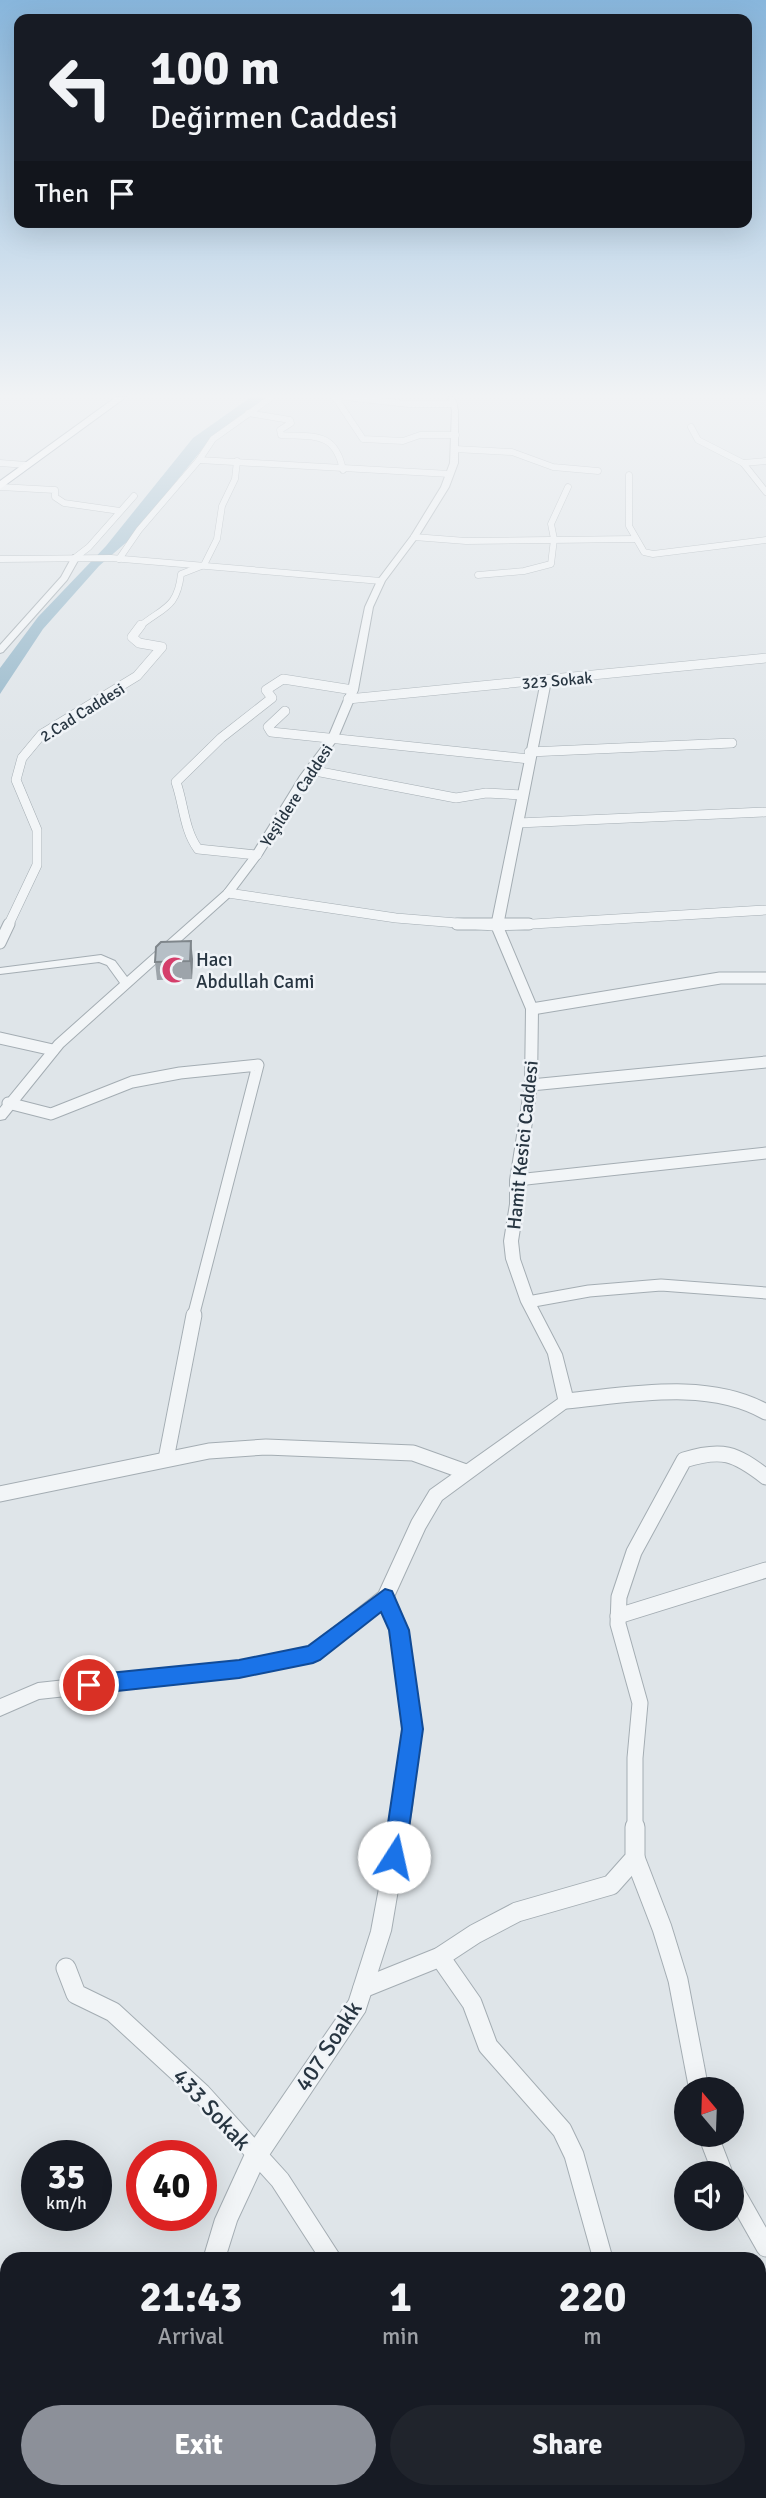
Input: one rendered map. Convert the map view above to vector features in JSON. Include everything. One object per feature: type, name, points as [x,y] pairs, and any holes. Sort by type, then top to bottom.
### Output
[{"type":"street","points":[[0,650],[64,578],[76,557],[89,547],[118,514]]},
{"type":"street","points":[[115,559],[153,514]]},
{"type":"street","name":"2.Cad Caddesi","points":[[0,943],[37,864],[37,830],[16,780],[22,758],[42,734],[123,687],[156,655],[162,647],[139,643],[132,637],[134,631],[167,610],[181,589],[181,574],[195,566],[204,565],[217,539],[221,514]]},
{"type":"street","name":"Yeşildere Caddesi","points":[[0,1116],[53,1050],[228,893],[257,855],[310,769],[332,740],[350,694],[369,607],[381,581],[429,514]]},
{"type":"street","points":[[478,575],[524,571],[551,564],[554,539],[551,524],[556,514]]},
{"type":"street","points":[[629,514],[629,526],[635,539],[644,552],[653,554],[766,540]]},
{"type":"street","points":[[414,537],[466,541],[635,539]]},
{"type":"street","points":[[0,559],[115,559],[381,581]]},
{"type":"street","name":"323 Sokak","points":[[350,694],[546,681],[766,658]]},
{"type":"street","points":[[257,855],[198,849],[188,835],[185,807],[176,782],[221,738],[272,698],[266,690],[283,679],[350,694]]},
{"type":"street","points":[[497,926],[546,681]]},
{"type":"street","points":[[285,711],[268,727],[271,732],[332,740],[529,756],[732,743]]},
{"type":"street","points":[[310,769],[428,791],[445,797],[485,793],[523,795]]},
{"type":"street","points":[[518,823],[766,811]]},
{"type":"street","points":[[228,893],[379,917],[497,926],[766,910]]},
{"type":"street","name":"Hamit Kesici Caddesi","points":[[497,926],[532,1009],[531,1086],[517,1180],[517,1204],[511,1241],[513,1259],[528,1302],[555,1354],[566,1401]]},
{"type":"street","points":[[0,971],[100,958],[111,963],[127,985]]},
{"type":"street","points":[[532,1009],[720,978],[766,978]]},
{"type":"street","points":[[0,1038],[53,1050]]},
{"type":"street","points":[[531,1086],[766,1062]]},
{"type":"street","points":[[8,1103],[51,1114],[132,1082],[180,1073],[258,1065],[193,1319],[166,1459]]},
{"type":"street","points":[[517,1180],[766,1153]]},
{"type":"street","points":[[528,1302],[589,1290],[660,1285],[766,1293]]},
{"type":"street","points":[[0,1707],[38,1691],[239,1669],[313,1654],[385,1597],[418,1525],[436,1495],[566,1401],[652,1394],[703,1394],[745,1400],[766,1412]]},
{"type":"street","points":[[0,1494],[209,1451],[266,1447],[413,1453],[466,1472]]},
{"type":"street","points":[[697,2077],[678,1980],[662,1928],[635,1858],[635,1758],[640,1703],[618,1624],[619,1597],[634,1552],[684,1460],[708,1451],[739,1455],[766,1477]]},
{"type":"street","points":[[618,1616],[766,1570]]},
{"type":"street","name":"407 Soakk","points":[[216,2252],[226,2219],[256,2155],[358,2005],[383,1918],[403,1808],[412,1729],[399,1630],[385,1597]]},
{"type":"street","points":[[363,1988],[440,1957],[475,1934],[517,1912],[611,1885],[635,1858]]},
{"type":"street","points":[[440,1957],[472,2003],[488,2046],[562,2130],[574,2155],[601,2252]]},
{"type":"street","name":"433 Sokak","points":[[66,1968],[76,1994],[113,2012],[201,2092],[280,2180],[326,2252]]},
{"type":"street","points":[[744,2209],[766,2247]]},
{"type":"water","points":[[132,514],[150,514],[129,540],[99,566],[43,629],[0,694],[0,668],[38,617],[106,546]]},
{"type":"building","points":[[191,941],[190,961],[155,962],[156,947],[161,942]]},
{"type":"place","name":"Hacı Abdullah Cami","points":[[175,970]]},
{"type":"route","points":[[89,1685],[239,1669],[313,1654],[385,1597],[399,1630],[412,1729],[394,1857]]}]
